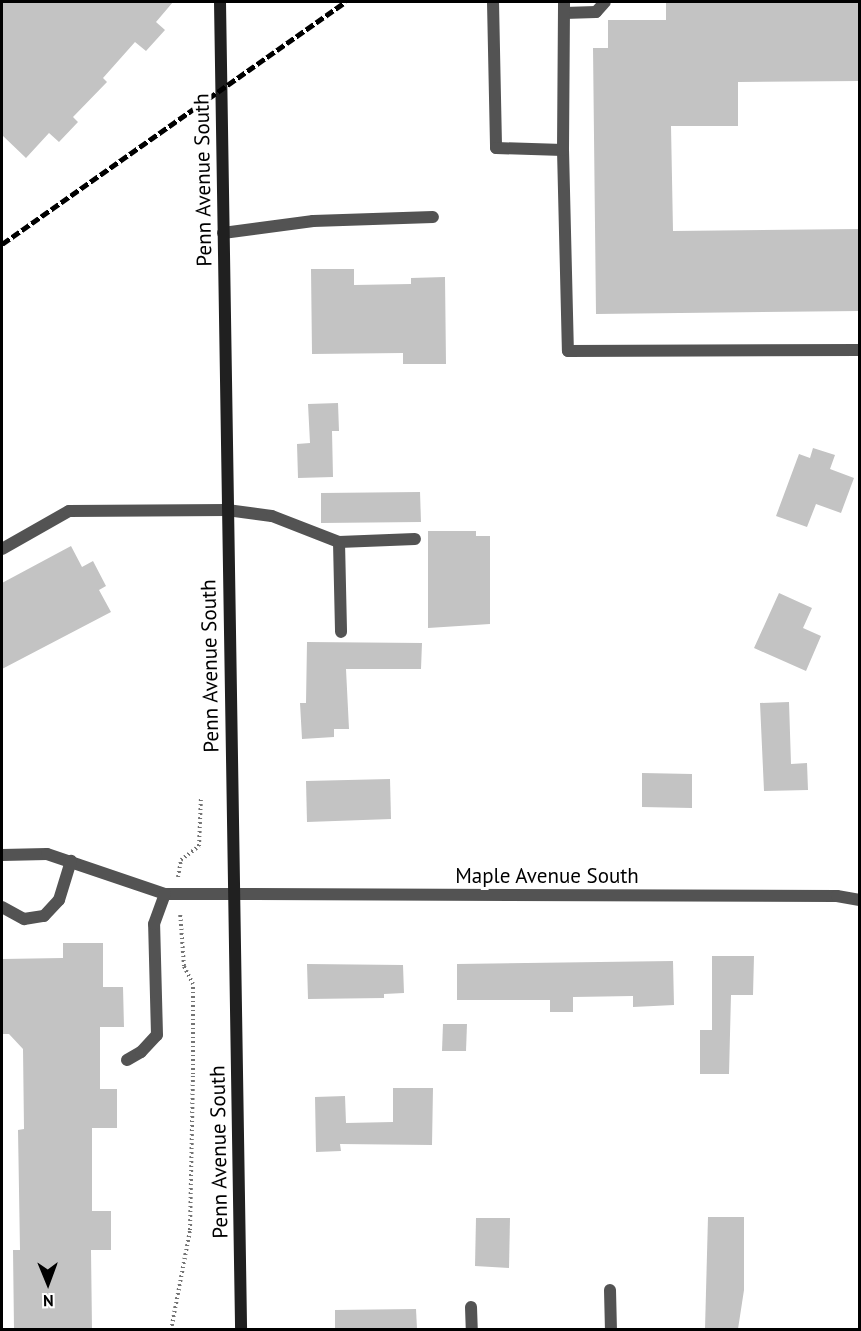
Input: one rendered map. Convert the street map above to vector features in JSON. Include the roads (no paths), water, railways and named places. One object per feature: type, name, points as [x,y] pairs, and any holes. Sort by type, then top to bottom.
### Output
[{"type":"main road","name":"Penn Avenue South","points":[[220,2],[241,1329]]},
{"type":"street","points":[[493,2],[496,148],[563,150]]},
{"type":"street","points":[[605,2],[596,12],[564,7],[563,150],[568,351],[860,350]]},
{"type":"street","points":[[223,233],[313,221],[433,218]]},
{"type":"street","points":[[2,549],[69,511],[227,510],[272,516],[339,542],[415,539]]},
{"type":"street","points":[[339,542],[341,632]]},
{"type":"street","name":"Maple Avenue South","points":[[2,855],[47,854],[165,894],[837,896],[860,900]]},
{"type":"street","points":[[2,907],[24,919],[44,916],[59,900],[71,861]]},
{"type":"street","points":[[127,1060],[141,1052],[157,1035],[154,924],[165,894]]},
{"type":"street","points":[[610,1290],[611,1329]]},
{"type":"street","points":[[471,1307],[472,1329]]},
{"type":"railway","points":[[2,244],[345,2]]}]
